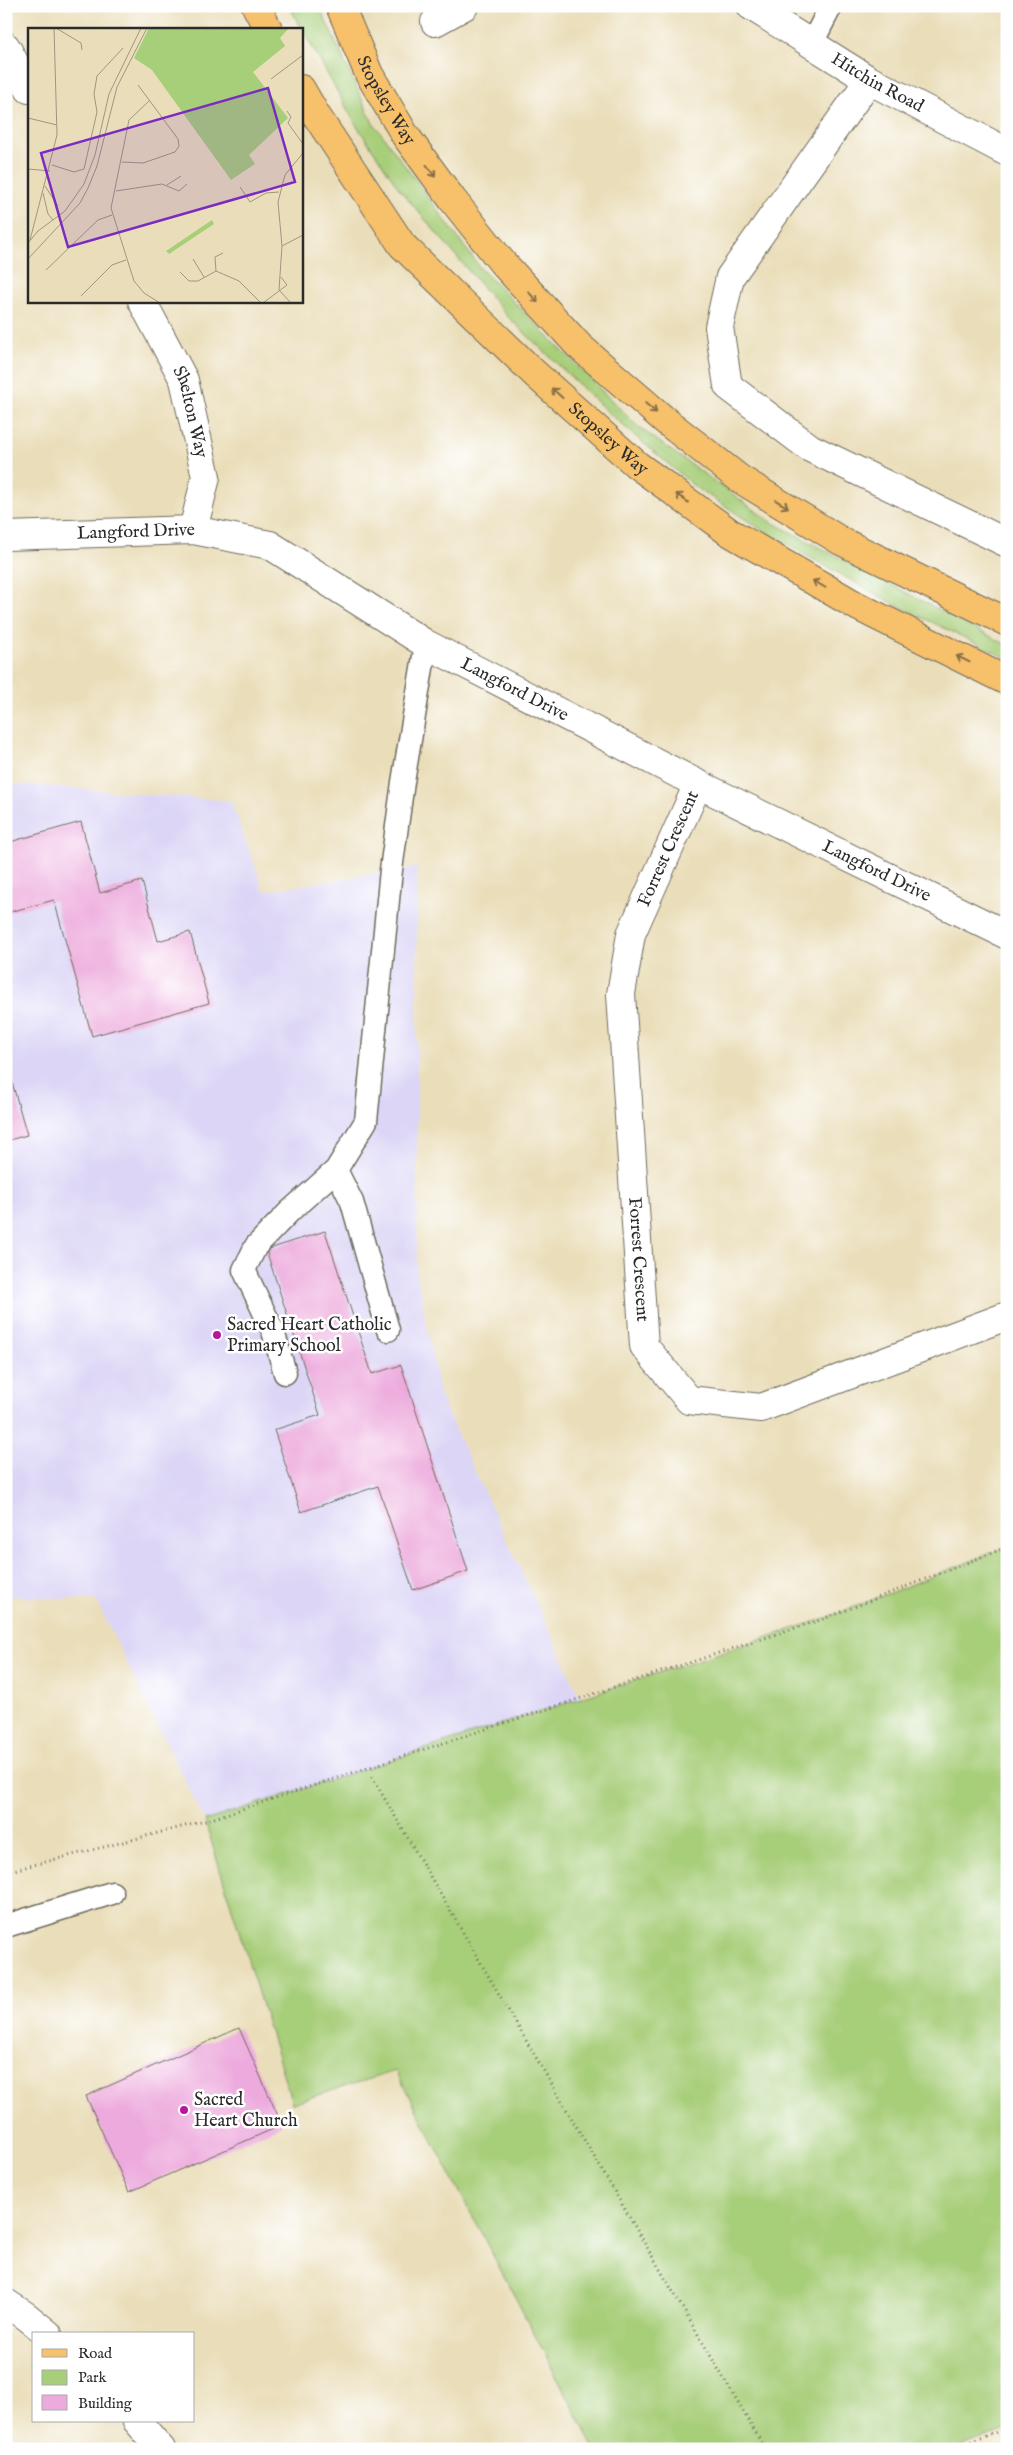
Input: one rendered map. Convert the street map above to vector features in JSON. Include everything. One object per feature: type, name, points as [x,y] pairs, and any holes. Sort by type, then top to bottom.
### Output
[{"type":"main road","points":[[256,6],[267,28]]},
{"type":"main road","name":"Stopsley Way","points":[[340,6],[369,74],[406,135],[452,199],[502,262],[579,346],[667,422],[740,479],[841,541],[1007,622]]},
{"type":"main road","name":"Stopsley Way","points":[[302,91],[402,245],[534,373],[637,465],[729,532],[857,606],[1007,680]]},
{"type":"street","points":[[435,22],[464,6]]},
{"type":"street","name":"Hitchin Road","points":[[751,6],[869,80],[1007,152]]},
{"type":"street","points":[[6,47],[28,87]]},
{"type":"street","points":[[869,80],[730,277],[719,328],[728,386],[810,448],[1007,543]]},
{"type":"street","name":"Shelton Way","points":[[143,302],[184,380],[206,478],[193,530]]},
{"type":"street","name":"Langford Drive","points":[[6,536],[193,530],[270,545],[426,644],[698,784],[1007,935]]},
{"type":"street","name":"Forrest Crescent","points":[[698,784],[631,934],[620,994],[644,1346],[689,1400],[760,1408],[1007,1316]]},
{"type":"street","points":[[6,2302],[46,2332]]},
{"type":"street","points":[[138,2422],[161,2449]]},
{"type":"lane","points":[[811,45],[831,6]]},
{"type":"lane","points":[[286,1373],[272,1331],[244,1270],[256,1246],[290,1211],[336,1170],[366,1121],[391,870],[403,782],[426,644]]},
{"type":"lane","points":[[336,1170],[352,1202],[388,1330]]},
{"type":"lane","points":[[6,1926],[112,1893]]},
{"type":"path","points":[[6,1872],[223,1815],[826,1618],[1007,1547]]},
{"type":"path","points":[[372,1777],[765,2449]]},
{"type":"path","points":[[953,2449],[1007,2428]]},
{"type":"shaded area","name":"Sacred Heart Catholic Primary School","points":[[6,785],[28,785],[231,801],[264,891],[417,867],[417,1273],[440,1397],[581,1699],[205,1821],[96,1600],[6,1596]]},
{"type":"green space","points":[[289,6],[319,6],[372,121],[481,269],[637,426],[773,523],[1007,645],[1007,658],[896,605],[773,537],[694,486],[612,416],[507,316],[400,190],[355,123]]},
{"type":"green space","points":[[1007,1547],[1007,2429],[955,2449],[595,2449],[396,2071],[292,2103],[205,1821],[826,1618]]},
{"type":"building","points":[[81,822],[100,893],[142,881],[158,941],[190,932],[209,1003],[92,1036],[54,900],[6,913],[6,843]]},
{"type":"building","points":[[6,1061],[27,1135],[6,1141]]},
{"type":"building","points":[[325,1231],[372,1374],[401,1365],[468,1571],[413,1590],[378,1486],[301,1512],[274,1430],[320,1415],[266,1250]]},
{"type":"building","name":"Sacred Heart Church","points":[[239,2028],[282,2125],[129,2192],[86,2096]]},
{"type":"place","name":"Sacred Heart Catholic Primary School","points":[[217,1335]]},
{"type":"place","name":"Sacred Heart Church","points":[[184,2110]]}]
